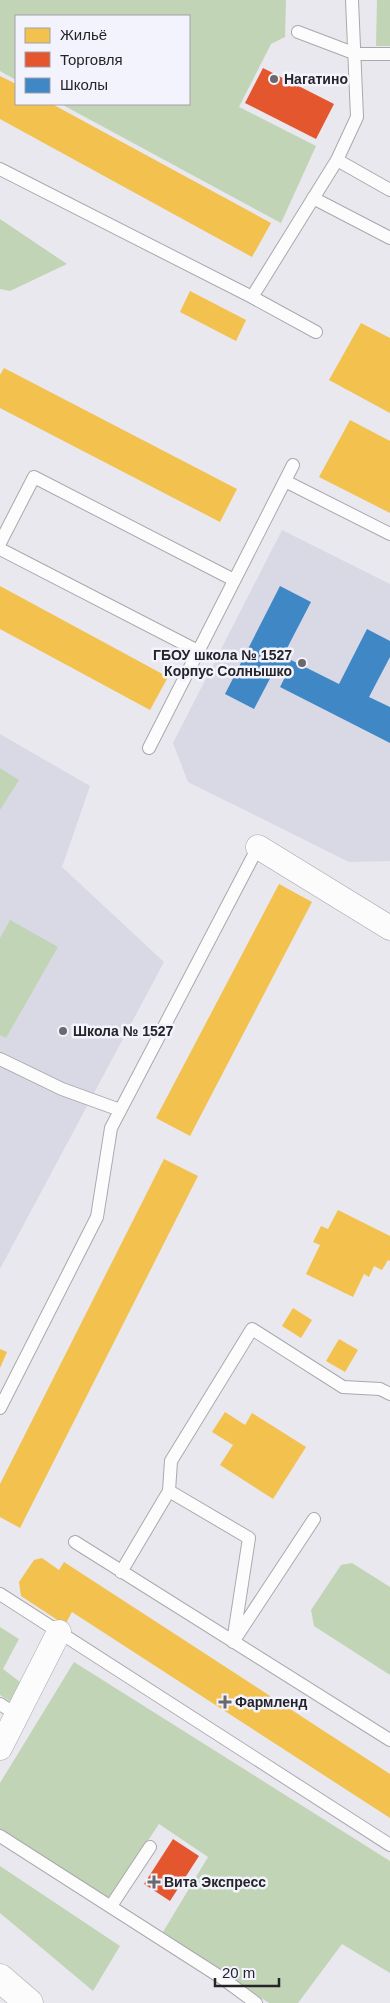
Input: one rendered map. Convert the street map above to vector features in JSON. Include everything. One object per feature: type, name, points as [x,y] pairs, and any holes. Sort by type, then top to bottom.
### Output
[{"type":"main road","points":[[0,1978],[29,2003]]},
{"type":"street","points":[[258,847],[390,928]]},
{"type":"street","points":[[0,1748],[9,1710],[60,1632]]},
{"type":"lane","points":[[252,298],[337,160],[357,117],[356,54],[352,0]]},
{"type":"lane","points":[[298,32],[356,54],[390,54]]},
{"type":"lane","points":[[337,160],[390,190]]},
{"type":"lane","points":[[0,169],[316,332]]},
{"type":"lane","points":[[313,198],[390,238]]},
{"type":"lane","points":[[149,748],[292,465]]},
{"type":"lane","points":[[0,543],[34,477],[234,580]]},
{"type":"lane","points":[[285,480],[390,534]]},
{"type":"lane","points":[[0,549],[198,650]]},
{"type":"lane","points":[[0,1408],[97,1217],[111,1128],[258,847]]},
{"type":"lane","points":[[0,1059],[62,1089],[120,1110]]},
{"type":"lane","points":[[121,1572],[170,1491],[171,1461],[252,1329],[343,1387],[380,1389],[390,1394]]},
{"type":"lane","points":[[170,1491],[249,1538],[233,1642]]},
{"type":"lane","points":[[233,1642],[314,1519]]},
{"type":"lane","points":[[75,1542],[390,1740]]},
{"type":"lane","points":[[0,1594],[390,1844]]},
{"type":"lane","points":[[0,1836],[111,1906],[247,1995],[256,2003]]},
{"type":"lane","points":[[111,1906],[150,1847]]},
{"type":"shaded area","name":"ГБОУ школа № 1527 Корпус Солнышко","points":[[282,530],[390,584],[390,861],[349,862],[188,782],[173,743]]},
{"type":"shaded area","name":"Школа № 1527","points":[[0,734],[90,786],[62,867],[164,962],[0,1269]]},
{"type":"green space","points":[[0,0],[286,0],[285,37],[271,44],[239,107],[316,146],[281,223],[63,105],[190,105],[190,15],[15,15],[15,79],[0,71]]},
{"type":"green space","points":[[377,0],[390,0],[390,46],[376,46]]},
{"type":"green space","points":[[0,219],[67,264],[10,291],[0,289]]},
{"type":"green space","points":[[0,768],[19,780],[0,810]]},
{"type":"green space","points":[[10,920],[58,947],[6,1038],[0,1035],[0,938]]},
{"type":"green space","points":[[352,1563],[390,1587],[390,1675],[314,1626],[311,1610],[341,1565]]},
{"type":"green space","points":[[0,1627],[19,1639],[3,1669],[24,1685],[13,1703],[0,1695]]},
{"type":"green space","points":[[74,1662],[390,1861],[390,1973],[342,1944],[298,2003],[269,2003],[163,1932],[208,1857],[159,1824],[109,1899],[0,1829],[0,1783]]},
{"type":"green space","points":[[0,1866],[120,1946],[93,1991],[0,1913]]},
{"type":"building: Жильё","points":[[0,76],[15,84],[15,105],[54,105],[271,223],[252,257],[0,119]]},
{"type":"building: Жильё","points":[[190,291],[246,320],[236,341],[180,312]]},
{"type":"building: Жильё","points":[[361,323],[390,338],[390,413],[329,380]]},
{"type":"building: Жильё","points":[[4,368],[237,489],[220,522],[0,408],[0,375]]},
{"type":"building: Жильё","points":[[350,420],[390,441],[390,513],[319,477]]},
{"type":"building: Жильё","points":[[0,586],[168,677],[150,710],[0,629]]},
{"type":"building: Жильё","points":[[279,884],[312,902],[190,1136],[156,1118]]},
{"type":"building: Жильё","points":[[164,1159],[198,1176],[20,1528],[0,1517],[0,1484]]},
{"type":"building: Жильё","points":[[338,1210],[390,1236],[390,1261],[388,1260],[382,1270],[374,1266],[369,1277],[364,1274],[353,1297],[306,1274],[320,1245],[313,1242],[321,1226],[328,1229]]},
{"type":"building: Жильё","points":[[293,1308],[312,1320],[301,1338],[282,1326]]},
{"type":"building: Жильё","points":[[339,1339],[358,1350],[345,1372],[326,1361]]},
{"type":"building: Жильё","points":[[0,1349],[7,1352],[0,1368]]},
{"type":"building: Жильё","points":[[225,1412],[245,1425],[252,1413],[306,1447],[273,1499],[220,1465],[233,1445],[212,1432]]},
{"type":"building: Жильё","points":[[42,1558],[59,1570],[64,1562],[390,1774],[390,1818],[72,1612],[65,1625],[21,1596],[19,1582],[34,1560]]},
{"type":"building: Торговля","points":[[263,68],[334,104],[316,139],[245,103]]},
{"type":"building: Торговля","points":[[173,1839],[199,1856],[170,1901],[144,1884]]},
{"type":"building: Школы","points":[[280,586],[311,602],[283,656],[339,684],[367,629],[390,641],[390,657],[369,697],[390,707],[390,743],[280,687],[286,675],[275,669],[254,709],[225,694]]},
{"type":"place","name":"Нагатино","points":[[274,79]]},
{"type":"place","name":"ГБОУ школа № 1527 Корпус Солнышко","points":[[302,663]]},
{"type":"place","name":"Школа № 1527","points":[[63,1031]]},
{"type":"place","name":"Фармленд","points":[[225,1702]]},
{"type":"place","name":"Вита Экспресс","points":[[154,1882]]}]
